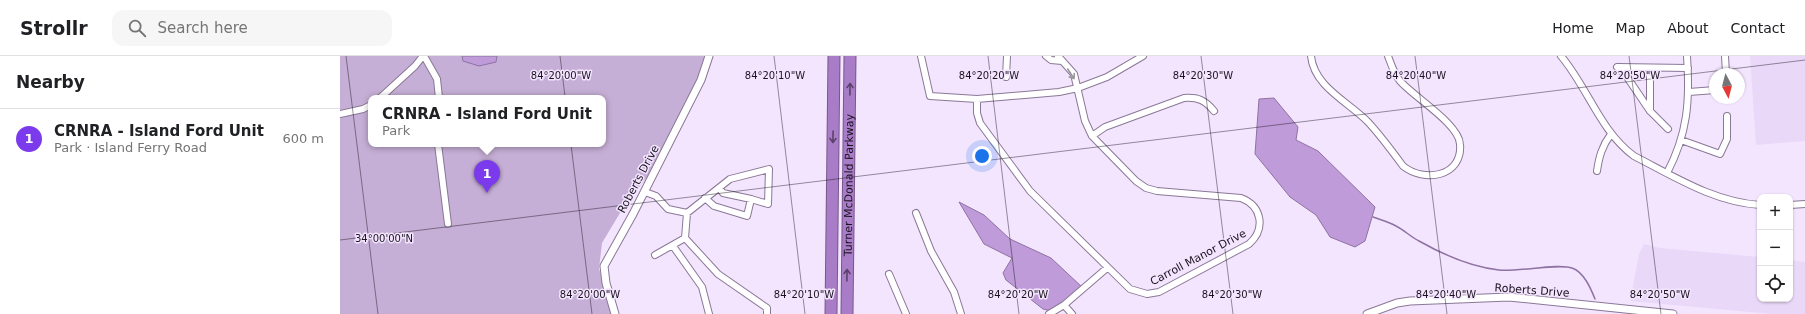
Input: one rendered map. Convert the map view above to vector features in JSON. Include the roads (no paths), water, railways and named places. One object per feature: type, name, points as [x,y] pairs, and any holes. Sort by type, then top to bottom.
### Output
[{"type":"highway","name":"Turner McDonald Parkway","points":[[831,314],[834,56]]},
{"type":"highway","name":"Turner McDonald Parkway","points":[[847,314],[850,56]]},
{"type":"street","points":[[383,95],[415,66],[423,56],[437,79],[439,95]]},
{"type":"street","name":"Roberts Drive","points":[[616,314],[606,283],[604,266],[645,192],[701,80],[708,56]]},
{"type":"street","points":[[921,56],[930,96],[977,99],[1040,95],[1078,88],[1107,78],[1144,56]]},
{"type":"street","points":[[1006,77],[1007,56]]},
{"type":"street","points":[[1046,56],[1051,60],[1060,59]]},
{"type":"street","points":[[1311,56],[1316,72],[1326,86],[1367,120],[1403,166],[1409,171],[1425,176],[1433,176],[1447,172],[1453,166],[1460,152],[1458,136],[1445,120],[1425,105],[1400,81],[1388,56]]},
{"type":"street","points":[[1561,56],[1578,78],[1611,134],[1617,142],[1634,156],[1718,197],[1735,202],[1757,205]]},
{"type":"street","points":[[1667,173],[1681,140],[1687,115],[1689,92],[1687,56]]},
{"type":"street","points":[[1725,56],[1726,68]]},
{"type":"street","name":"Carroll Manor Drive","points":[[977,99],[977,113],[980,123],[1030,191],[1107,268],[1135,292],[1147,294],[1159,292],[1249,244],[1259,232],[1260,216],[1252,205],[1241,198],[1157,191],[1146,188],[1136,181],[1092,136],[1085,122],[1074,74],[1060,59]]},
{"type":"street","points":[[1668,129],[1650,111],[1628,77],[1617,67],[1688,68]]},
{"type":"street","points":[[1650,68],[1650,111]]},
{"type":"street","points":[[1689,92],[1709,90]]},
{"type":"street","points":[[1092,136],[1105,127],[1184,98],[1193,97],[1201,99],[1214,111]]},
{"type":"street","points":[[340,114],[368,106]]},
{"type":"street","points":[[1681,140],[1720,154],[1726,139],[1727,116]]},
{"type":"street","points":[[1597,171],[1599,158],[1604,143],[1611,134]]},
{"type":"street","points":[[438,147],[448,224]]},
{"type":"street","points":[[719,188],[723,193],[768,204],[769,169],[730,179],[705,198],[687,213],[685,238],[718,274],[767,308],[767,314]]},
{"type":"street","points":[[645,192],[656,196],[668,210],[687,213]]},
{"type":"street","points":[[705,198],[714,206],[747,216],[750,199]]},
{"type":"street","points":[[1793,205],[1805,204]]},
{"type":"street","points":[[916,213],[931,251],[954,292],[961,314]]},
{"type":"street","points":[[655,255],[685,238]]},
{"type":"street","points":[[673,246],[702,287],[709,314]]},
{"type":"street","points":[[1049,314],[1064,305],[1107,268]]},
{"type":"street","points":[[889,274],[906,314]]},
{"type":"street","name":"Roberts Drive","points":[[1367,314],[1396,303],[1410,301],[1503,297],[1673,314]]},
{"type":"street","points":[[1064,305],[1072,314]]},
{"type":"waterway","points":[[1373,217],[1402,229],[1437,251],[1478,266],[1499,270],[1558,266],[1572,268],[1583,277],[1595,299]]},
{"type":"place","name":"CRNRA - Island Ford Unit","points":[[487,193]]}]
